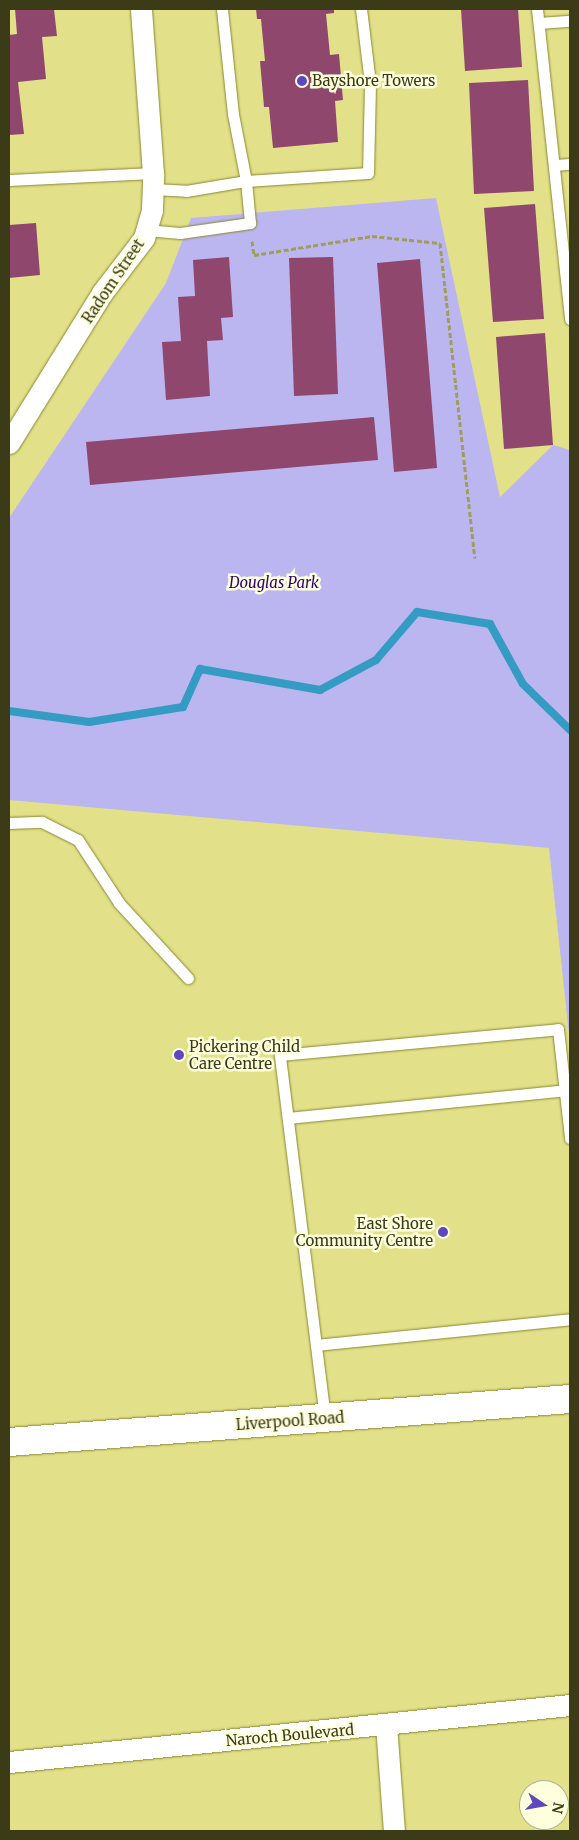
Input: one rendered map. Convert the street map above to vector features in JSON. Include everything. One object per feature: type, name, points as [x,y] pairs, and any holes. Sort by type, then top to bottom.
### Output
[{"type":"street","name":"Radom Street","points":[[9,443],[102,293],[144,238],[152,210],[153,181],[141,9]]},
{"type":"street","name":"Liverpool Road","points":[[9,1442],[570,1399]]},
{"type":"street","name":"Naroch Boulevard","points":[[9,1762],[570,1705]]},
{"type":"street","points":[[386,1725],[394,1831]]},
{"type":"lane","points":[[146,230],[180,233],[250,223],[246,181],[232,114],[222,9]]},
{"type":"lane","points":[[9,180],[153,181],[186,191],[246,181],[368,173],[370,83],[361,9]]},
{"type":"lane","points":[[537,9],[570,319]]},
{"type":"lane","points":[[539,23],[570,21]]},
{"type":"lane","points":[[554,165],[570,164]]},
{"type":"lane","points":[[9,823],[42,822],[78,840],[119,903],[188,978]]},
{"type":"lane","points":[[325,1418],[280,1055],[558,1029],[568,1091],[570,1138]]},
{"type":"lane","points":[[288,1118],[568,1091]]},
{"type":"lane","points":[[316,1345],[570,1319]]},
{"type":"path","points":[[250,223],[254,255],[372,236],[440,243],[475,558]]},
{"type":"green space","name":"Douglas Park","points":[[436,198],[500,497],[553,445],[570,450],[570,1044],[549,848],[9,800],[9,518],[166,283],[191,218]]},
{"type":"building","points":[[15,9],[54,9],[57,36],[42,37],[46,79],[18,82],[24,134],[9,135],[9,35],[17,34]]},
{"type":"building","name":"Bayshore Towers","points":[[256,9],[334,9],[334,13],[326,14],[330,55],[339,54],[343,100],[335,101],[338,142],[273,148],[269,107],[264,107],[260,61],[265,61],[261,19],[257,19]]},
{"type":"building","points":[[461,9],[518,9],[522,67],[465,71]]},
{"type":"building","points":[[528,80],[534,191],[474,194],[469,83]]},
{"type":"building","points":[[535,204],[544,319],[493,322],[484,208]]},
{"type":"building","points":[[36,223],[40,275],[9,278],[9,225]]},
{"type":"building","points":[[229,257],[233,317],[221,318],[223,340],[207,341],[210,396],[166,400],[162,342],[181,341],[178,297],[195,296],[193,260]]},
{"type":"building","points":[[333,257],[338,394],[294,396],[289,258]]},
{"type":"building","points":[[420,259],[437,468],[394,472],[377,263]]},
{"type":"building","points":[[545,333],[553,445],[504,449],[496,337]]},
{"type":"building","points":[[374,417],[378,460],[90,485],[86,442]]},
{"type":"waterway","points":[[9,711],[89,722],[183,707],[200,669],[320,690],[376,660],[417,612],[490,624],[523,684],[570,730]]},
{"type":"place","name":"Bayshore Towers","points":[[302,81]]},
{"type":"place","name":"Pickering Child Care Centre","points":[[179,1055]]},
{"type":"place","name":"East Shore Community Centre","points":[[443,1232]]}]
